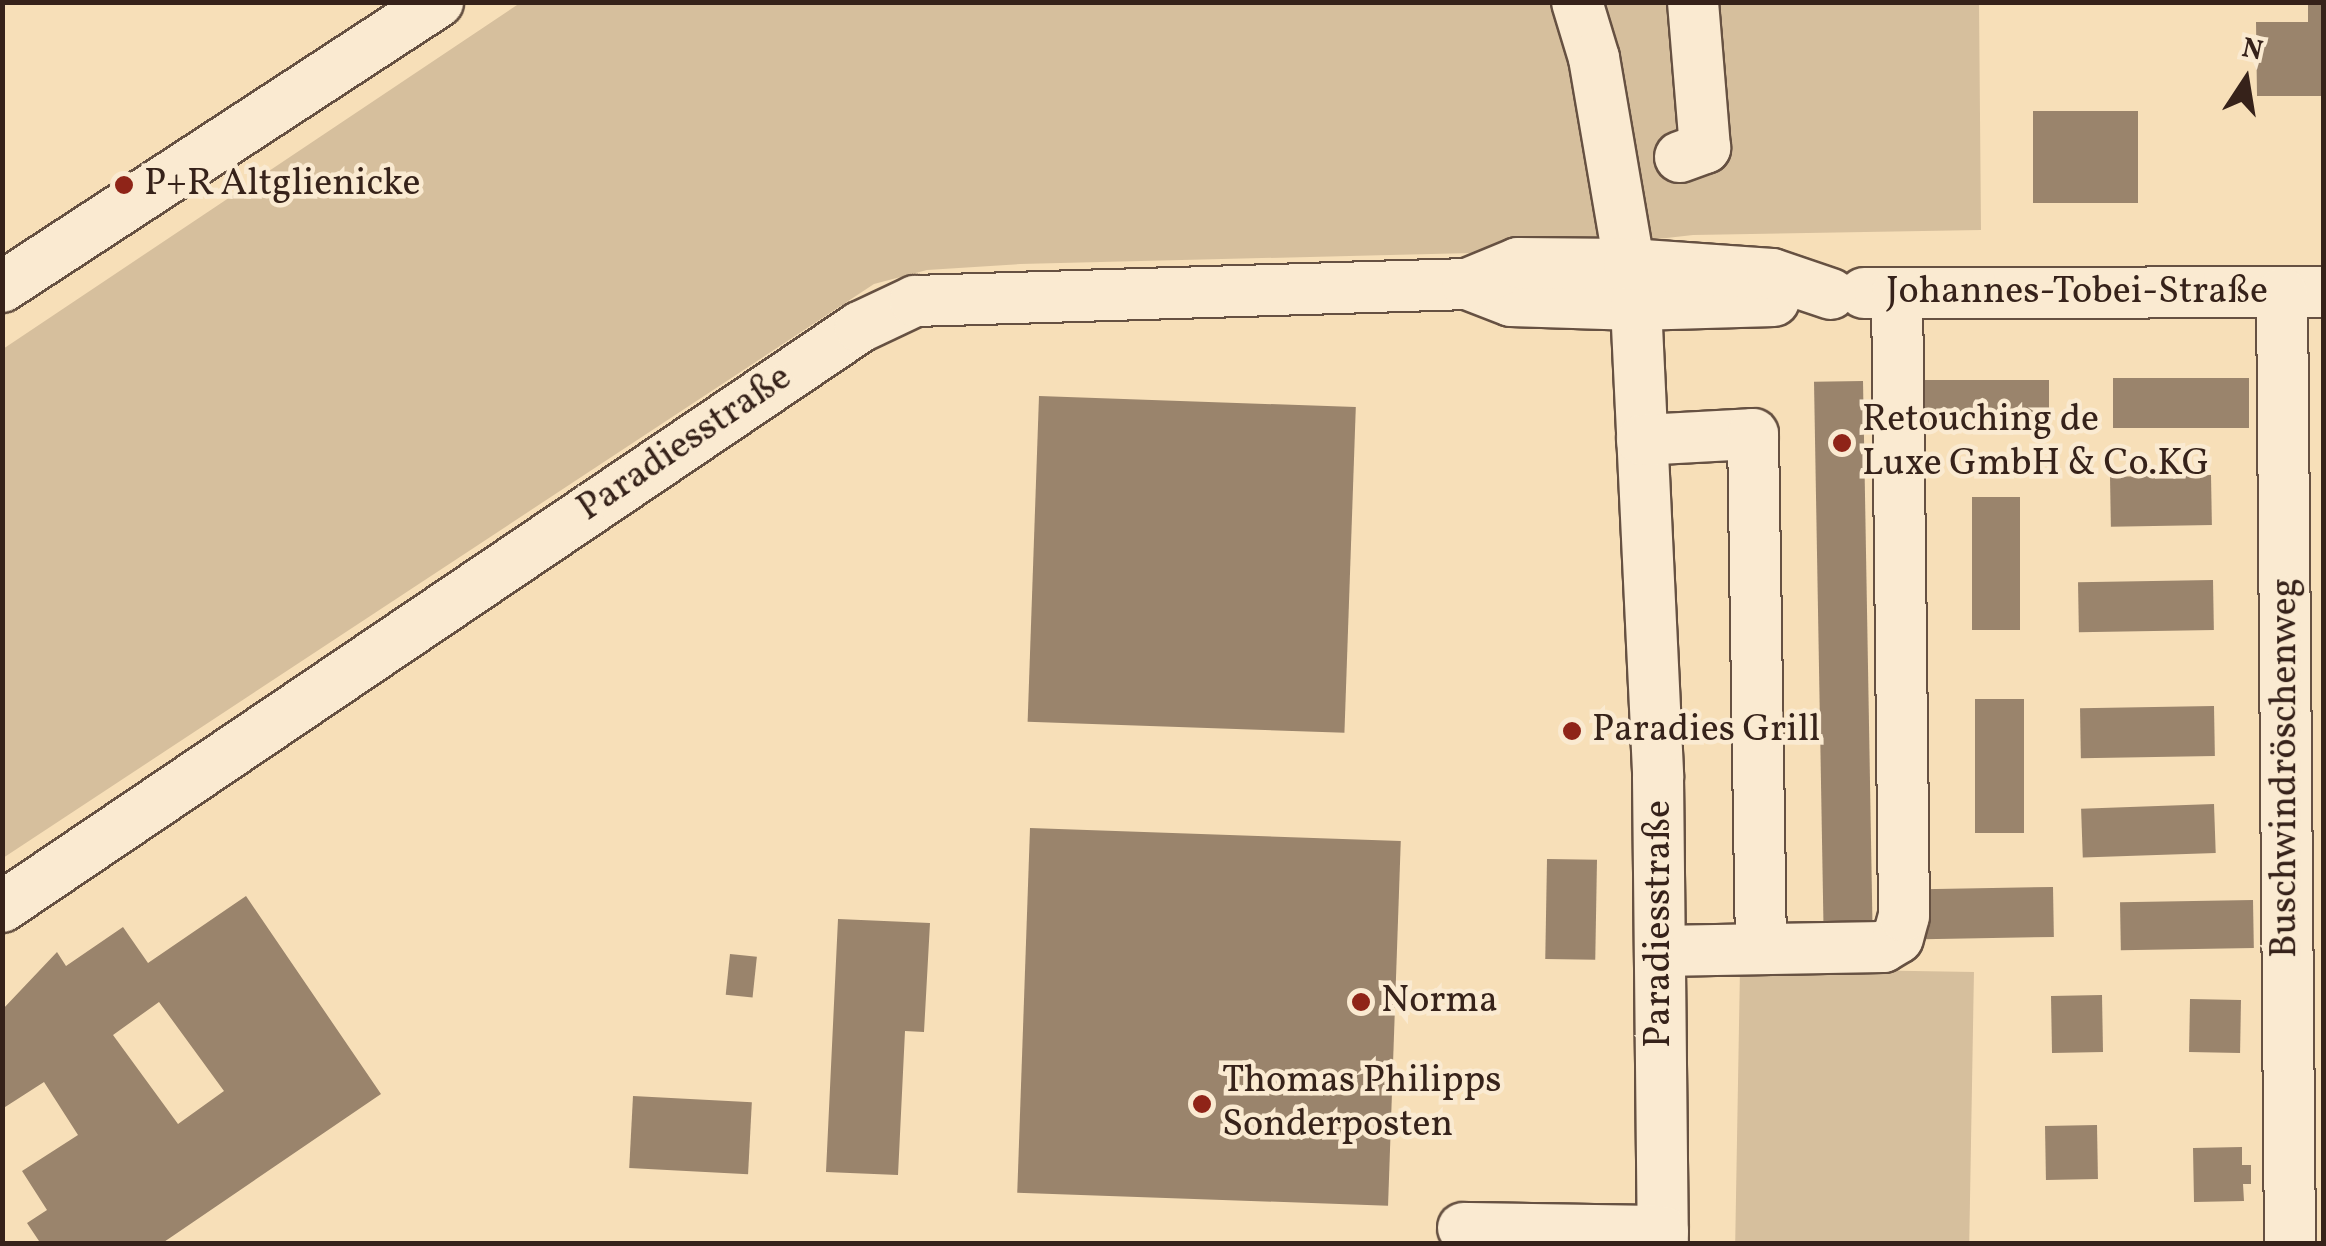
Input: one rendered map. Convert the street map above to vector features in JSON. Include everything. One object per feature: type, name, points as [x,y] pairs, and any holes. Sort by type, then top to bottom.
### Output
[{"type":"street","points":[[2,287],[438,2]]},
{"type":"street","name":"Paradiesstraße","points":[[1578,2],[1594,58],[1633,284],[1658,777],[1662,1237]]},
{"type":"street","points":[[1680,156],[1704,148],[1692,2]]},
{"type":"street","name":"Paradiesstraße","points":[[2,907],[860,327],[916,301],[1467,284],[1510,300],[1633,284]]},
{"type":"street","name":"Johannes-Tobei-Straße","points":[[1633,284],[1762,302],[1830,294],[2302,292]]},
{"type":"street","name":"Buschwindröschenweg","points":[[2290,1244],[2304,666],[2302,292]]},
{"type":"street","points":[[1660,951],[1883,947],[1898,938],[1904,916],[1896,293]]},
{"type":"street","points":[[1642,440],[1754,434],[1761,949]]},
{"type":"street","points":[[1463,1228],[1662,1237]]},
{"type":"shaded area","points":[[520,3],[1979,3],[1981,230],[1693,235],[1552,251],[1020,264],[927,270],[874,284],[3,858],[3,349]]},
{"type":"shaded area","points":[[1740,968],[1974,972],[1969,1244],[1735,1244]]},
{"type":"building","points":[[2308,2],[2324,2],[2324,96],[2257,96],[2256,22],[2308,22]]},
{"type":"building","points":[[2033,111],[2138,111],[2138,203],[2033,203]]},
{"type":"building","points":[[2113,378],[2249,378],[2249,428],[2113,428]]},
{"type":"building","points":[[1917,380],[2049,380],[2049,429],[1917,429]]},
{"type":"building","points":[[1863,381],[1873,932],[1824,933],[1814,382]]},
{"type":"building","points":[[1039,396],[1356,407],[1344,733],[1028,722]]},
{"type":"building","points":[[2211,475],[2212,525],[2111,527],[2110,477]]},
{"type":"building","points":[[1972,497],[2020,497],[2020,630],[1972,630]]},
{"type":"building","points":[[2213,580],[2214,630],[2079,632],[2078,582]]},
{"type":"building","points":[[1975,699],[2024,699],[2024,833],[1975,833]]},
{"type":"building","points":[[2214,706],[2215,756],[2081,758],[2080,708]]},
{"type":"building","points":[[2214,804],[2216,853],[2083,858],[2081,809]]},
{"type":"building","points":[[1030,828],[1401,841],[1388,1206],[1017,1193]]},
{"type":"building","points":[[1547,859],[1597,860],[1595,960],[1545,959]]},
{"type":"building","points":[[2053,887],[2054,937],[1923,939],[1922,889]]},
{"type":"building","points":[[246,896],[381,1094],[161,1244],[41,1244],[27,1223],[47,1210],[22,1171],[78,1135],[44,1082],[2,1109],[2,1010],[57,952],[66,966],[123,927],[148,963]],"holes":[[[159,1002],[224,1091],[178,1124],[113,1035]]]},
{"type":"building","points":[[2253,900],[2254,948],[2121,950],[2120,902]]},
{"type":"building","points":[[838,919],[930,923],[924,1032],[905,1031],[898,1175],[826,1172]]},
{"type":"building","points":[[730,954],[757,957],[753,998],[726,995]]},
{"type":"building","points":[[2102,995],[2103,1052],[2052,1053],[2051,996]]},
{"type":"building","points":[[2190,999],[2241,1000],[2240,1053],[2189,1052]]},
{"type":"building","points":[[633,1096],[752,1102],[748,1174],[629,1168]]},
{"type":"building","points":[[2097,1125],[2098,1179],[2046,1180],[2045,1126]]},
{"type":"building","points":[[2242,1147],[2242,1165],[2251,1165],[2251,1184],[2243,1184],[2244,1201],[2194,1202],[2193,1148]]},
{"type":"place","name":"P+R Altglienicke","points":[[124,185]]},
{"type":"place","name":"Retouching de Luxe GmbH & Co.KG","points":[[1842,443]]},
{"type":"place","name":"Paradies Grill","points":[[1572,731]]},
{"type":"place","name":"Norma","points":[[1361,1002]]},
{"type":"place","name":"Thomas Philipps Sonderposten","points":[[1202,1104]]}]
